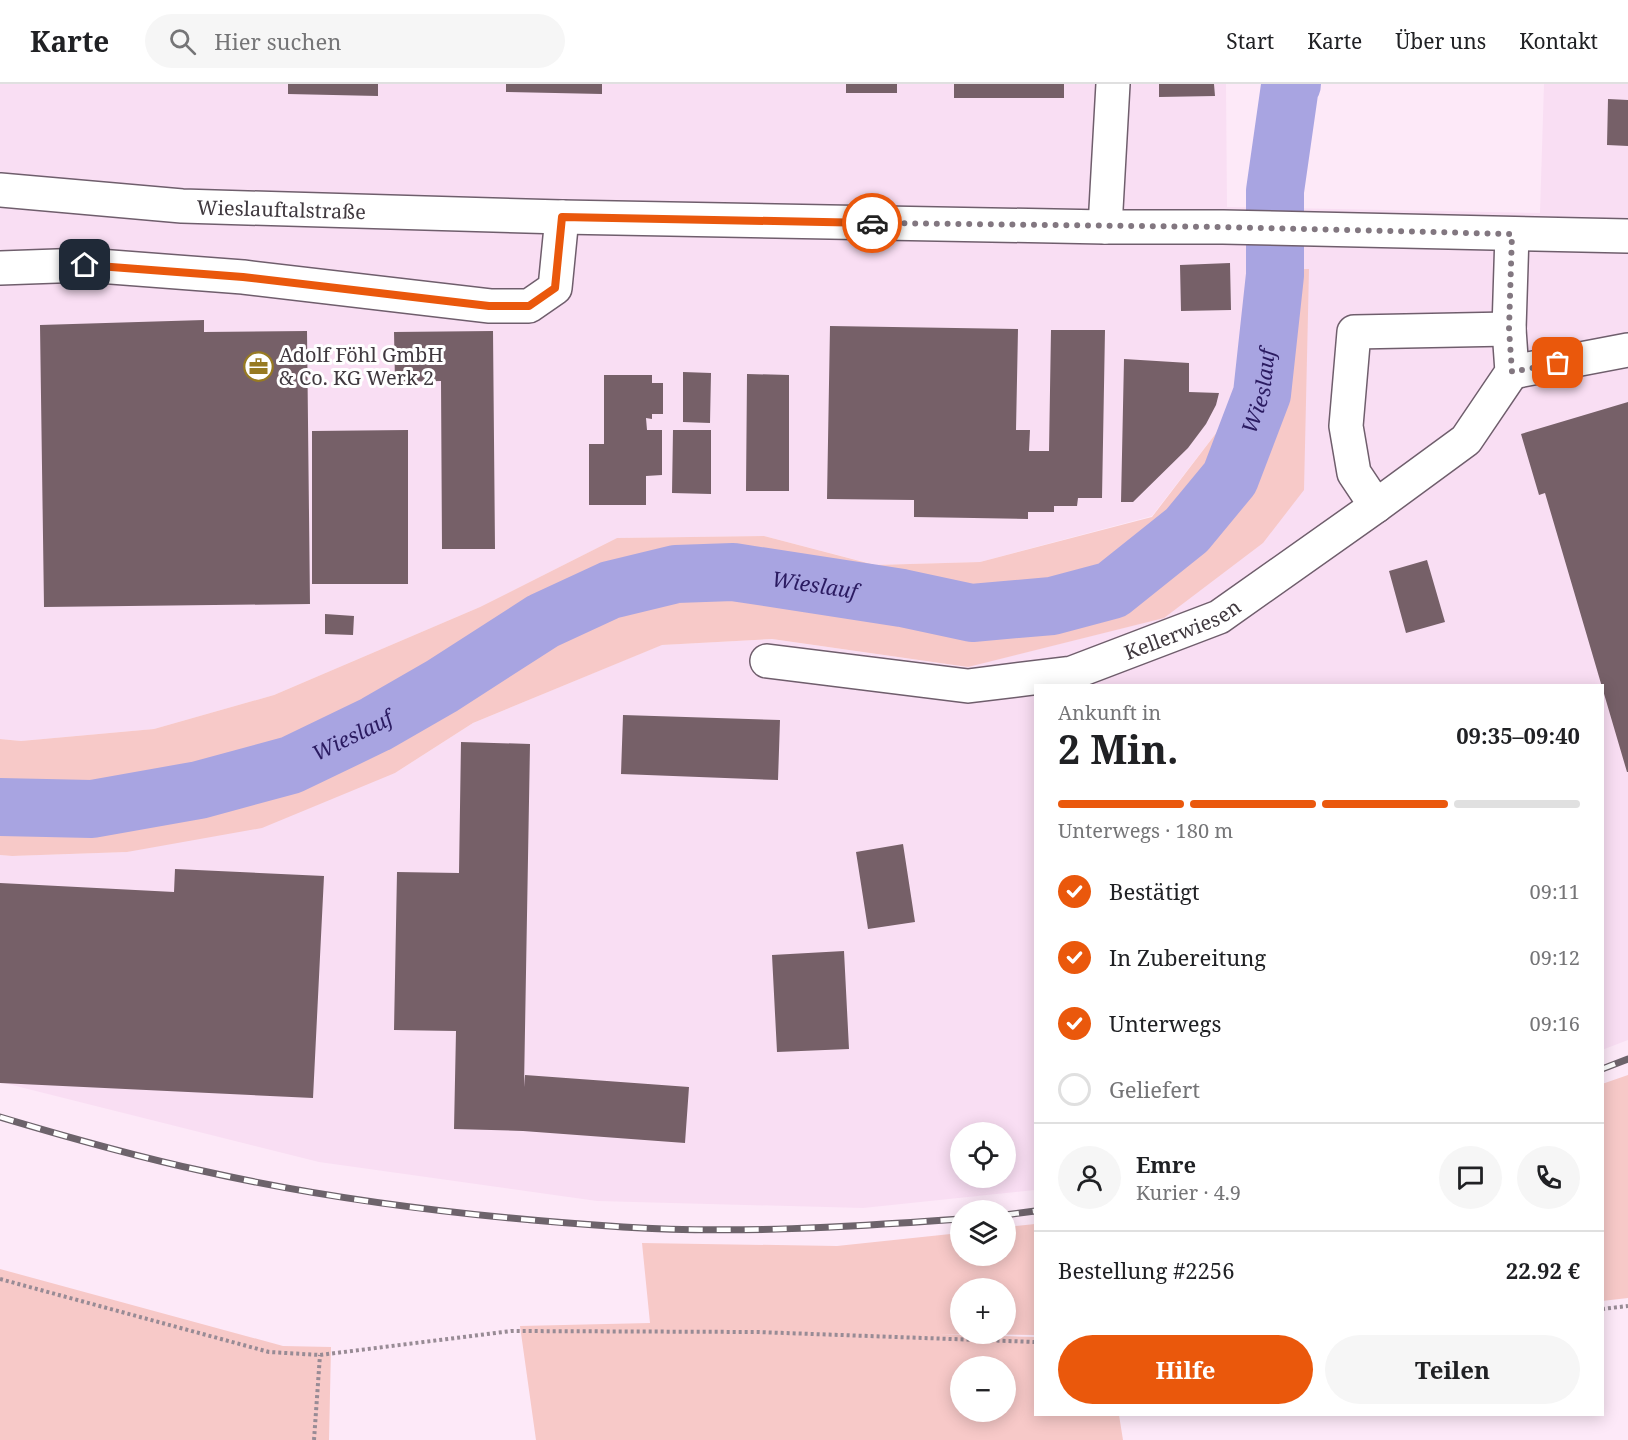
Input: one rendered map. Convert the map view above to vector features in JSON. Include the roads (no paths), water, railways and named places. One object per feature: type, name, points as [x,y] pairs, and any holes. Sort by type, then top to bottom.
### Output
[{"type":"street","points":[[1105,227],[1113,84]]},
{"type":"street","name":"Wieslauftalstraße","points":[[0,190],[182,206],[562,217],[1628,236]]},
{"type":"street","points":[[0,268],[85,265],[130,268],[243,277],[489,306],[529,306],[555,288],[562,217]]},
{"type":"street","points":[[1512,234],[1509,329],[1512,372],[1628,350]]},
{"type":"street","points":[[1376,506],[1354,473],[1346,426],[1354,332],[1509,329]]},
{"type":"street","name":"Kellerwiesen","points":[[767,661],[968,686],[1072,673],[1219,617],[1466,440],[1512,372]]},
{"type":"waterway","name":"Wieslauf","points":[[0,807],[92,809],[199,790],[291,765],[376,724],[442,686],[543,621],[610,590],[676,574],[733,572],[902,598],[972,613],[1052,606],[1112,590],[1187,530],[1230,478],[1262,394],[1275,275],[1275,191],[1292,84]]},
{"type":"railway","points":[[1604,1068],[1628,1059]]},
{"type":"railway","points":[[0,1117],[126,1153],[255,1182],[307,1192],[465,1214],[623,1227],[707,1230],[834,1227],[950,1220]]},
{"type":"railway","points":[[1016,1214],[1034,1211]]},
{"type":"place","name":"Adolf Föhl GmbH & Co. KG Werk 2","points":[[258,366]]}]
